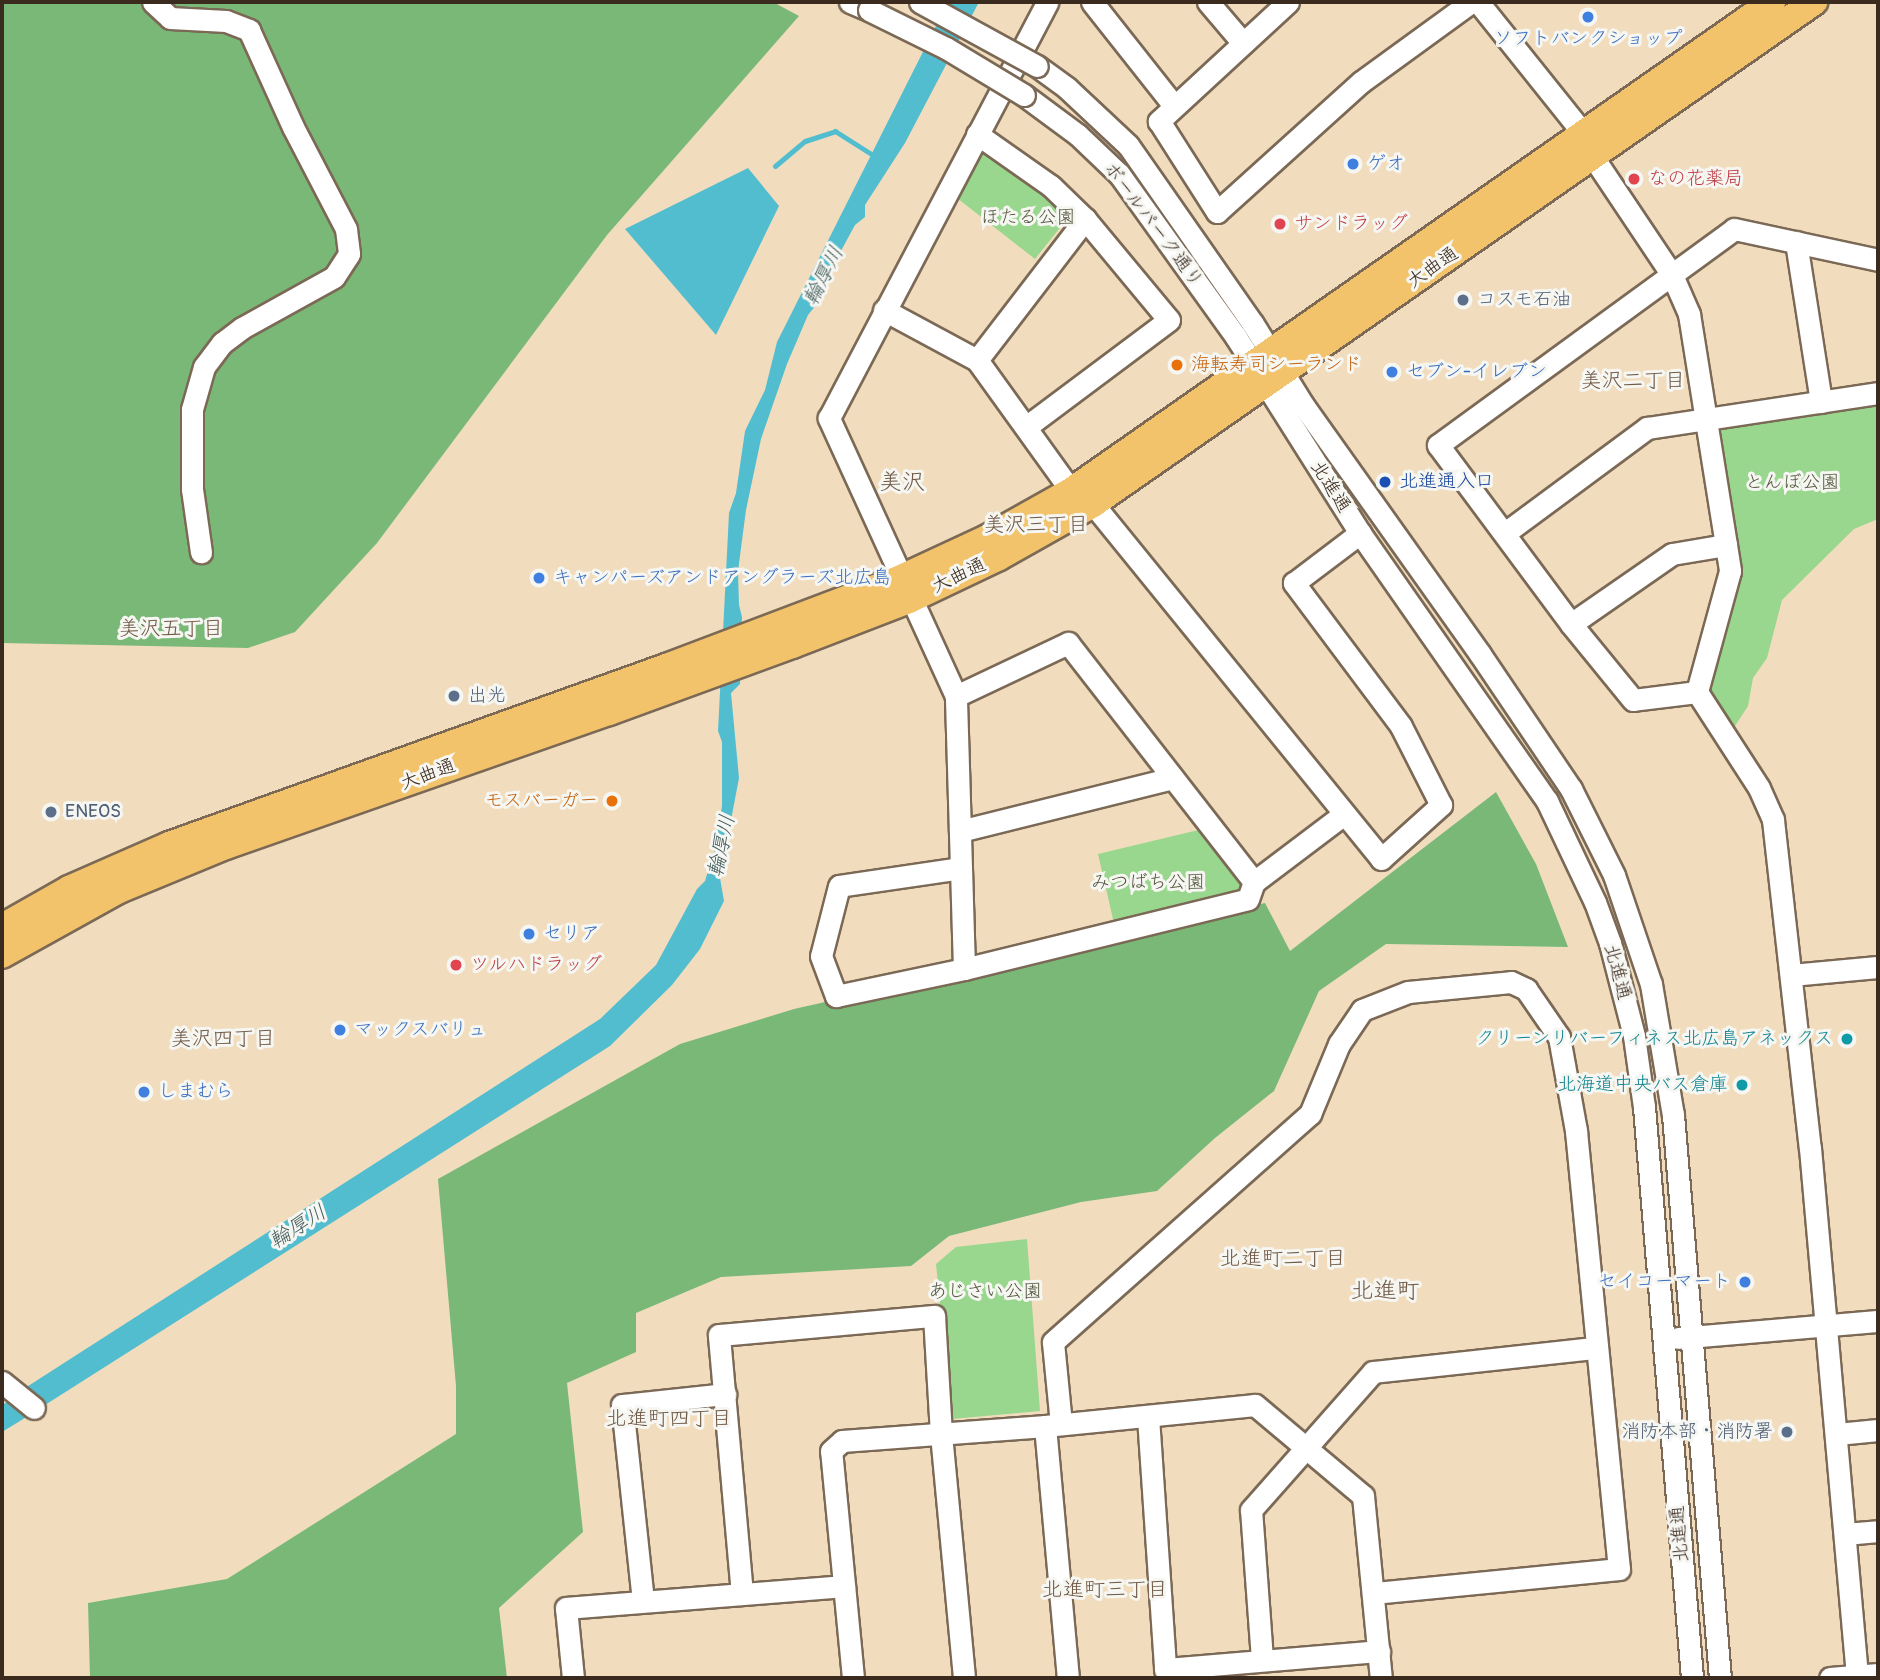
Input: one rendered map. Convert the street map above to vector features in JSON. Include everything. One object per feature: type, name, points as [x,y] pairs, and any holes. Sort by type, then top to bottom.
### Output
[{"type":"main road","name":"大曲通","points":[[1269,369],[1583,133],[1772,2]]},
{"type":"main road","name":"大曲通","points":[[2,927],[69,889],[169,845],[684,672],[905,589],[987,538],[1082,498],[1269,369],[1593,157],[1814,2]]},
{"type":"main road","name":"大曲通","points":[[2,956],[119,890],[226,846],[609,712],[684,672]]},
{"type":"street","points":[[153,2],[170,18],[226,21],[249,30],[293,127],[346,229],[349,254],[334,277],[242,328],[222,343],[204,367],[192,409],[192,489],[201,552]]},
{"type":"street","name":"ボールパーク通り","points":[[920,2],[1037,66],[1068,88],[1128,145],[1269,369]]},
{"type":"street","points":[[964,968],[956,696],[829,418],[1046,2]]},
{"type":"street","points":[[1092,2],[1174,106]]},
{"type":"street","points":[[1208,2],[1243,43]]},
{"type":"street","points":[[1288,2],[1159,121],[1217,212],[1361,82],[1471,2]]},
{"type":"street","points":[[1478,2],[1583,133],[1593,157],[1672,275],[1689,314],[1730,571],[1698,692],[1759,788],[1773,820],[1838,1434],[1845,1534],[1868,1675],[1829,1678]]},
{"type":"street","name":"ボールパーク通り","points":[[859,6],[946,48],[1024,95],[1078,135],[1119,174],[1269,369]]},
{"type":"street","points":[[977,134],[1051,186],[1084,219],[1169,320],[1026,427]]},
{"type":"street","points":[[977,360],[1084,219]]},
{"type":"street","points":[[1698,692],[1633,700],[1571,624],[1438,445],[1734,229],[1878,260]]},
{"type":"street","points":[[1796,242],[1821,402]]},
{"type":"street","points":[[884,310],[977,360],[1082,498],[1381,859],[1441,805],[1401,726],[1294,583],[1360,533]]},
{"type":"street","name":"北進通","points":[[1269,369],[1360,533],[1547,801],[1573,854],[1610,943],[1634,1036],[1644,1107],[1692,1678]]},
{"type":"street","name":"北進通","points":[[1269,369],[1303,405],[1480,654],[1571,789],[1614,875],[1651,984],[1673,1115],[1689,1337],[1720,1678]]},
{"type":"street","points":[[1504,533],[1647,428],[1878,393]]},
{"type":"street","points":[[1571,624],[1672,554],[1726,545]]},
{"type":"street","points":[[956,696],[1068,643],[1254,882]]},
{"type":"street","points":[[960,831],[1173,778]]},
{"type":"street","points":[[961,868],[838,887],[821,956],[836,996],[1248,899],[1254,882],[1344,814]]},
{"type":"street","points":[[1791,975],[1878,967]]},
{"type":"street","points":[[1068,1678],[1053,1425],[1053,1342],[1310,1114],[1339,1044],[1362,1010],[1408,992],[1511,982],[1526,989],[1559,1037],[1576,1131],[1595,1348],[1619,1569],[1373,1593]]},
{"type":"street","points":[[743,1594],[719,1335],[934,1315],[941,1434],[964,1678]]},
{"type":"street","points":[[1663,1339],[1878,1321]]},
{"type":"street","points":[[1262,1659],[1251,1510],[1373,1372],[1595,1348]]},
{"type":"street","points":[[2,1382],[34,1408]]},
{"type":"street","points":[[643,1601],[622,1405],[724,1394]]},
{"type":"street","points":[[853,1678],[831,1451],[842,1441],[1148,1417],[1255,1405],[1363,1496],[1381,1678]]},
{"type":"street","points":[[1148,1417],[1165,1669],[1378,1651]]},
{"type":"street","points":[[1838,1434],[1878,1430]]},
{"type":"street","points":[[1845,1534],[1878,1531]]},
{"type":"street","points":[[573,1678],[566,1608],[844,1586]]},
{"type":"green space","points":[[2,2],[773,2],[799,16],[607,235],[377,543],[295,632],[248,648],[2,643]]},
{"type":"green space","name":"ほたる公園","points":[[981,150],[1046,196],[1067,219],[1035,259],[957,198]]},
{"type":"green space","name":"とんぼ公園","points":[[1878,393],[1878,519],[1854,529],[1782,600],[1767,658],[1753,678],[1748,706],[1733,729],[1697,692],[1730,571],[1704,421]]},
{"type":"green space","points":[[1496,792],[1536,864],[1568,947],[1386,944],[1319,991],[1274,1091],[1215,1138],[1157,1191],[1081,1202],[949,1236],[911,1266],[721,1277],[636,1313],[636,1352],[567,1383],[583,1532],[499,1608],[507,1678],[90,1678],[88,1603],[227,1579],[456,1434],[456,1386],[438,1179],[680,1044],[794,1009],[1265,903],[1290,951]]},
{"type":"green space","name":"みつばち公園","points":[[1211,827],[1254,882],[1248,899],[1116,932],[1098,854]]},
{"type":"green space","name":"あじさい公園","points":[[1027,1239],[1040,1411],[952,1419],[936,1264],[956,1247]]},
{"type":"water","name":"輪厚川","points":[[948,2],[979,2],[905,143],[865,205],[865,217],[855,225],[829,273],[820,300],[808,315],[787,364],[761,439],[746,510],[738,571],[742,617],[740,684],[731,693],[739,778],[720,878],[724,901],[700,949],[672,985],[610,1046],[45,1405],[25,1388],[600,1019],[656,965],[697,889],[705,881],[715,848],[722,806],[722,742],[718,731],[729,513],[736,493],[745,431],[765,390],[777,342]]},
{"type":"water","points":[[748,168],[779,206],[716,335],[625,229]]},
{"type":"water","points":[[14,1398],[33,1413],[2,1432],[2,1405]]},
{"type":"waterway","points":[[775,166],[805,141],[835,131],[876,157]]},
{"type":"place","name":"ソフトバンクショップ","points":[[1588,17]]},
{"type":"place","name":"ゲオ","points":[[1353,164]]},
{"type":"place","name":"なの花薬局","points":[[1634,179]]},
{"type":"place","name":"サンドラッグ","points":[[1280,224]]},
{"type":"place","name":"コスモ石油","points":[[1463,300]]},
{"type":"place","name":"海転寿司シーランド","points":[[1177,365]]},
{"type":"place","name":"セブン-イレブン","points":[[1392,372]]},
{"type":"place","name":"北進通入口","points":[[1385,482]]},
{"type":"place","name":"キャンパーズアンドアングラーズ北広島","points":[[539,578]]},
{"type":"place","name":"出光","points":[[454,696]]},
{"type":"place","name":"モスバーガー","points":[[612,801]]},
{"type":"place","name":"ENEOS","points":[[51,812]]},
{"type":"place","name":"セリア","points":[[529,934]]},
{"type":"place","name":"ツルハドラッグ","points":[[456,965]]},
{"type":"place","name":"マックスバリュ","points":[[340,1030]]},
{"type":"place","name":"クリーンリバーフィネス北広島アネックス","points":[[1847,1039]]},
{"type":"place","name":"北海道中央バス倉庫","points":[[1742,1085]]},
{"type":"place","name":"しまむら","points":[[144,1092]]},
{"type":"place","name":"セイコーマート","points":[[1745,1282]]},
{"type":"place","name":"消防本部・消防署","points":[[1787,1432]]},
{"type":"district","name":"美沢二丁目","points":[[1633,381]]},
{"type":"district","name":"美沢","points":[[902,482]]},
{"type":"district","name":"美沢三丁目","points":[[1036,525]]},
{"type":"district","name":"美沢五丁目","points":[[171,629]]},
{"type":"district","name":"美沢四丁目","points":[[223,1039]]},
{"type":"district","name":"北進町二丁目","points":[[1283,1259]]},
{"type":"district","name":"北進町","points":[[1385,1291]]},
{"type":"district","name":"北進町四丁目","points":[[669,1419]]},
{"type":"district","name":"北進町三丁目","points":[[1105,1590]]}]
